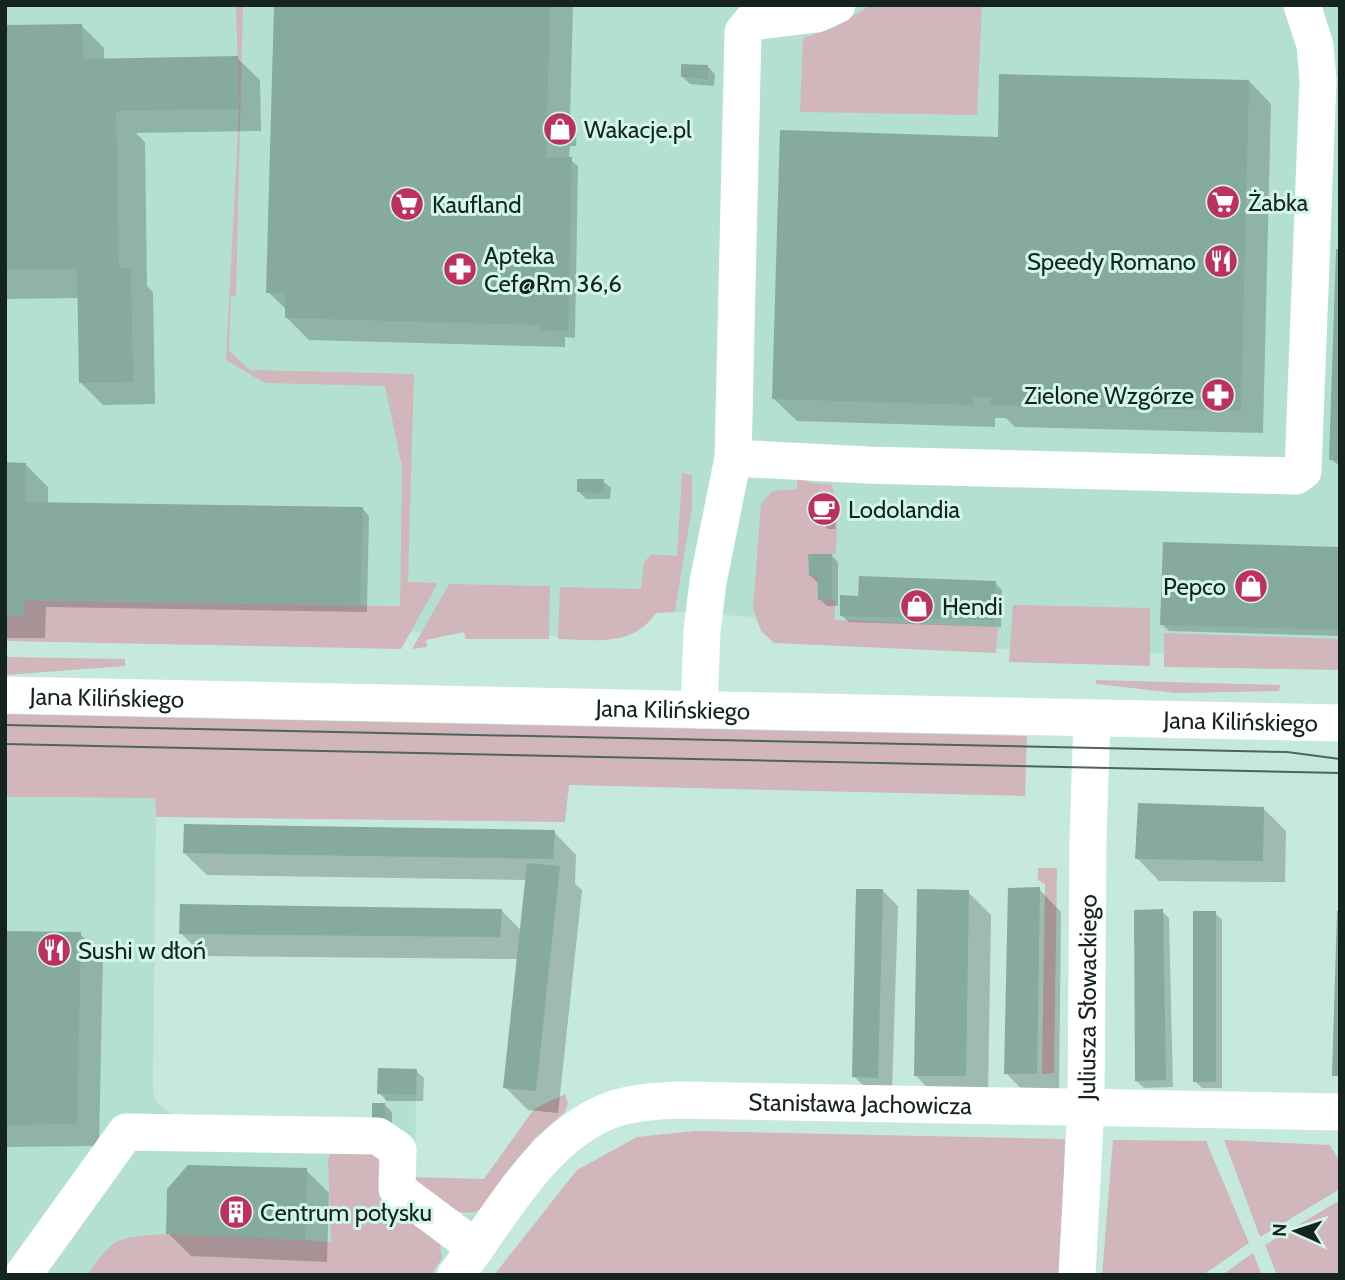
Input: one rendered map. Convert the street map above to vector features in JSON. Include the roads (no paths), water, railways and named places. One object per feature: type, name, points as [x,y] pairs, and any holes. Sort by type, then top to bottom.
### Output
[{"type":"street","points":[[699,710],[702,631],[708,582],[733,458],[744,32],[751,22],[817,14],[837,5]]},
{"type":"street","points":[[733,458],[867,466],[1296,477],[1303,471],[1318,80],[1327,43],[1302,5]]},
{"type":"street","name":"Jana Kilińskiego","points":[[5,695],[1340,723]]},
{"type":"street","name":"Juliusza Słowackiego","points":[[1077,1275],[1086,1106],[1088,838],[1092,718]]},
{"type":"street","name":"Stanisława Jachowicza","points":[[466,1261],[557,1144],[584,1124],[612,1110],[644,1102],[680,1100],[1086,1106],[1337,1117]]},
{"type":"street","points":[[23,1275],[125,1132],[378,1136],[398,1150],[397,1189],[466,1261]]},
{"type":"tram line","points":[[5,725],[1287,752],[1340,759]]},
{"type":"tram line","points":[[5,744],[1340,773]]},
{"type":"place","name":"Wakacje.pl","points":[[560,129]]},
{"type":"place","name":"Żabka","points":[[1223,202]]},
{"type":"place","name":"Kaufland","points":[[407,204]]},
{"type":"place","name":"Speedy Romano","points":[[1221,261]]},
{"type":"place","name":"Apteka Cef@Rm 36,6","points":[[460,269]]},
{"type":"place","name":"Zielone Wzgórze","points":[[1218,395]]},
{"type":"place","name":"Lodolandia","points":[[824,509]]},
{"type":"place","name":"Pepco","points":[[1251,586]]},
{"type":"place","name":"Hendi","points":[[917,606]]},
{"type":"place","name":"Sushi w dłoń","points":[[54,950]]},
{"type":"place","name":"Centrum połysku","points":[[236,1212]]}]
